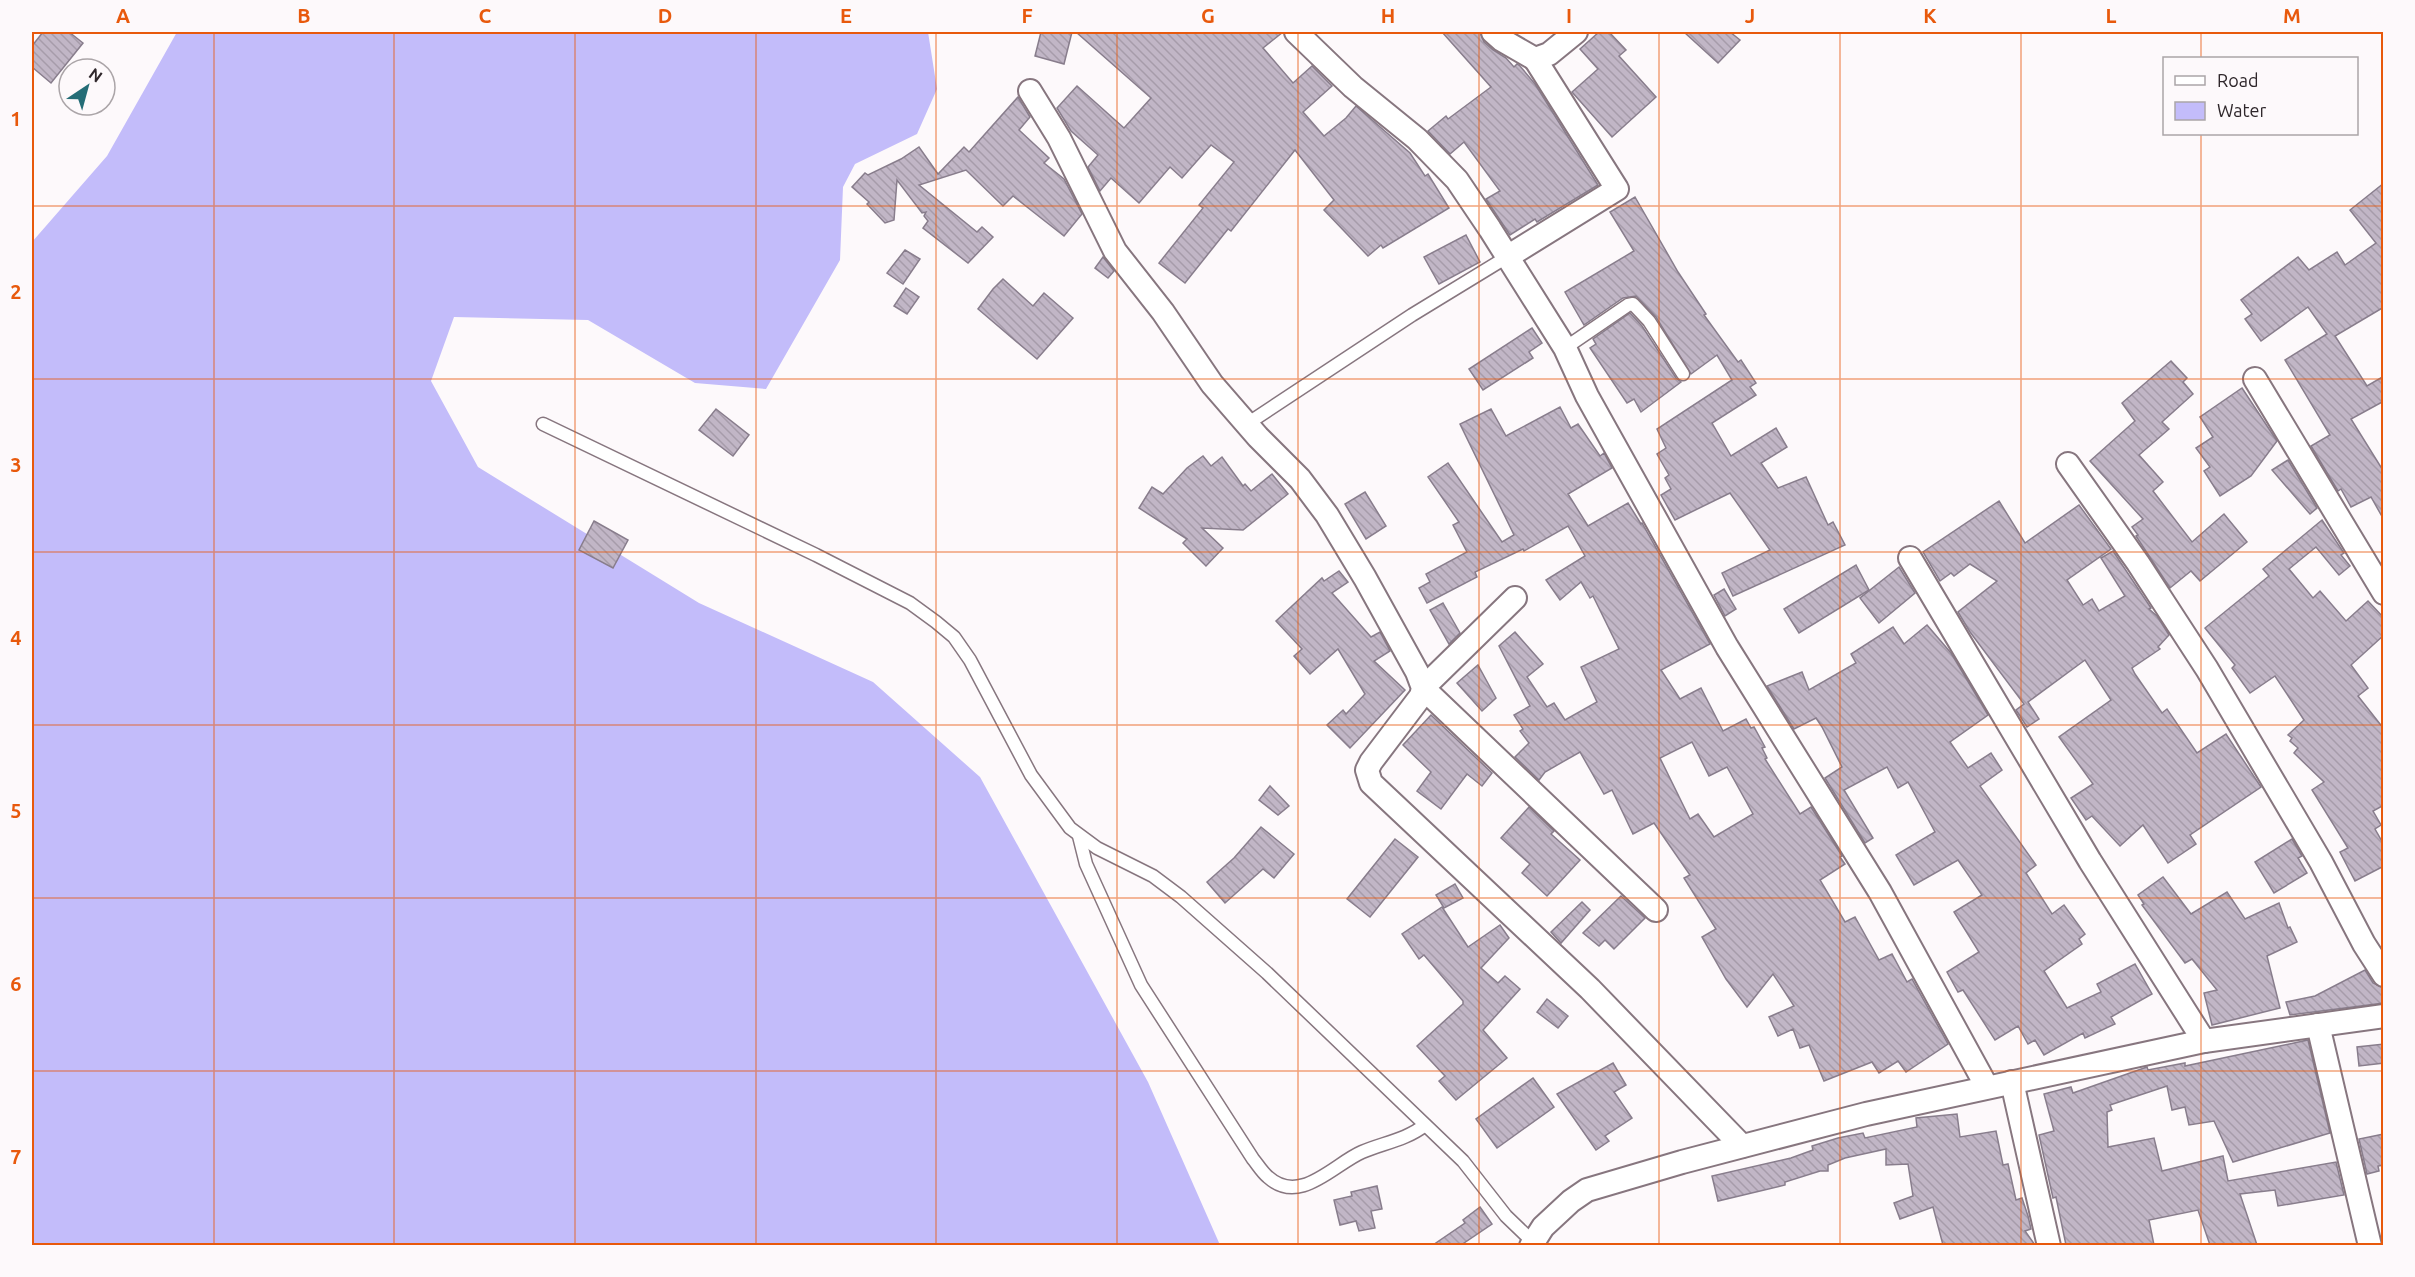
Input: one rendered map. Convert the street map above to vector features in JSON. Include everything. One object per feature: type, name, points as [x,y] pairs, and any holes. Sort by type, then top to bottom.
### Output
[{"type":"street","points":[[1296,32],[1353,87],[1417,139],[1457,180],[1565,348],[1587,396],[1727,647],[1880,892],[1987,1087]]},
{"type":"street","points":[[1493,32],[1502,40],[1535,59],[1617,189],[1507,257]]},
{"type":"street","points":[[1535,59],[1549,54],[1576,32]]},
{"type":"street","points":[[1030,91],[1070,158],[1115,251],[1163,312],[1212,384],[1300,479],[1327,515],[1365,578],[1417,672],[1423,688],[1656,910]]},
{"type":"street","points":[[2255,379],[2384,593]]},
{"type":"street","points":[[2068,464],[2138,563],[2207,669],[2321,862],[2364,944],[2384,975]]},
{"type":"street","points":[[1910,558],[2090,861],[2204,1041]]},
{"type":"street","points":[[1515,598],[1423,688],[1421,696],[1371,762],[1367,770],[1371,783],[1590,989],[1742,1146]]},
{"type":"street","points":[[1532,1244],[1543,1227],[1587,1190],[1742,1146],[1866,1114],[2204,1041],[2384,1016]]},
{"type":"street","points":[[2318,1025],[2370,1245]]},
{"type":"street","points":[[2012,1082],[2049,1245]]},
{"type":"lane","points":[[1247,424],[1412,315],[1507,257]]},
{"type":"lane","points":[[1565,348],[1628,305],[1634,304],[1649,321],[1683,374]]},
{"type":"lane","points":[[543,424],[816,555],[910,603],[936,622],[954,637],[970,660],[1031,775],[1058,814],[1079,836],[1096,848],[1169,886],[1275,981],[1462,1161],[1506,1216],[1532,1244]]},
{"type":"lane","points":[[1079,836],[1086,864],[1142,985],[1254,1159],[1268,1177],[1288,1187],[1311,1184],[1363,1152],[1408,1136],[1425,1125]]},
{"type":"water","points":[[177,32],[928,32],[937,89],[917,134],[855,164],[843,187],[840,260],[766,389],[695,383],[588,320],[454,317],[431,381],[478,467],[699,603],[873,682],[980,777],[1148,1082],[1220,1245],[32,1245],[32,242],[107,156]]},
{"type":"building","points":[[43,32],[69,32],[83,43],[72,57],[57,57],[57,76],[51,83],[32,67],[32,46]]},
{"type":"building","points":[[1041,32],[1072,32],[1064,64],[1035,56]]},
{"type":"building","points":[[1076,32],[1283,32],[1263,48],[1293,83],[1312,66],[1332,86],[1303,112],[1324,136],[1346,118],[1356,106],[1410,153],[1425,176],[1428,174],[1449,208],[1383,248],[1381,245],[1368,256],[1324,210],[1334,200],[1295,150],[1231,231],[1228,229],[1185,283],[1159,263],[1203,208],[1199,205],[1234,162],[1211,145],[1182,178],[1170,167],[1139,203],[1111,178],[1100,191],[1088,167],[1098,155],[1071,131],[1057,108],[1077,86],[1124,128],[1151,98]]},
{"type":"building","points":[[1442,32],[1480,32],[1484,42],[1493,50],[1506,58],[1514,67],[1517,64],[1520,66],[1535,84],[1598,185],[1537,222],[1535,219],[1510,235],[1486,199],[1500,191],[1464,142],[1450,154],[1428,131],[1446,116],[1448,119],[1491,87]]},
{"type":"building","points":[[1599,32],[1609,32],[1626,50],[1619,56],[1656,97],[1612,137],[1572,92],[1598,69],[1580,49]]},
{"type":"building","points":[[1684,32],[1730,32],[1740,40],[1718,63]]},
{"type":"building","points":[[1018,97],[1030,117],[1019,130],[1049,158],[1044,163],[1064,179],[1082,214],[1064,236],[1013,196],[1003,206],[966,170],[919,185],[977,232],[982,227],[993,237],[968,263],[923,228],[928,221],[924,216],[926,212],[922,213],[897,180],[894,220],[885,223],[867,204],[869,202],[852,187],[865,173],[868,175],[901,159],[919,147],[938,174],[964,147],[969,152]]},
{"type":"building","points":[[2384,183],[2384,307],[2335,336],[2367,386],[2384,376],[2384,401],[2351,419],[2384,472],[2384,520],[2371,497],[2351,507],[2341,489],[2338,491],[2311,446],[2330,435],[2285,360],[2327,334],[2308,307],[2261,341],[2245,319],[2252,314],[2241,300],[2298,257],[2309,270],[2337,252],[2345,265],[2376,243],[2350,210]]},
{"type":"building","points":[[1635,197],[1678,272],[1706,314],[1704,315],[1738,362],[1741,360],[1756,383],[1750,387],[1756,395],[1712,423],[1731,456],[1776,428],[1787,447],[1761,463],[1778,488],[1806,477],[1828,525],[1833,522],[1845,545],[1733,596],[1722,573],[1770,550],[1730,493],[1675,520],[1661,495],[1671,489],[1665,478],[1669,475],[1657,454],[1666,448],[1657,429],[1732,380],[1717,355],[1691,374],[1656,317],[1636,296],[1623,298],[1584,325],[1565,292],[1634,251],[1610,212]]},
{"type":"building","points":[[1466,235],[1480,262],[1439,284],[1424,257]]},
{"type":"building","points":[[905,250],[920,259],[903,284],[887,273]]},
{"type":"building","points":[[1103,257],[1114,271],[1108,278],[1095,268]]},
{"type":"building","points":[[1003,279],[1033,306],[1044,293],[1073,318],[1037,359],[978,309]]},
{"type":"building","points":[[906,288],[919,297],[907,314],[894,306]]},
{"type":"building","points":[[1630,313],[1642,326],[1676,378],[1681,382],[1641,412],[1634,399],[1627,403],[1590,348],[1596,344],[1593,339]]},
{"type":"building","points":[[1532,328],[1542,343],[1529,352],[1533,358],[1483,390],[1469,369]]},
{"type":"building","points":[[2171,361],[2187,378],[2183,382],[2193,394],[2162,422],[2169,429],[2139,455],[2163,482],[2153,491],[2192,542],[2224,514],[2247,542],[2200,581],[2191,571],[2170,588],[2132,527],[2143,519],[2090,461],[2135,421],[2122,403]]},
{"type":"building","points":[[2242,388],[2277,441],[2251,476],[2220,496],[2204,471],[2210,467],[2196,448],[2213,437],[2200,417]]},
{"type":"building","points":[[1560,407],[1571,428],[1578,424],[1600,456],[1604,453],[1612,468],[1568,494],[1588,526],[1628,503],[1642,523],[1710,644],[1661,670],[1680,699],[1701,688],[1723,731],[1746,719],[1751,728],[1754,727],[1765,747],[1762,748],[1767,758],[1765,759],[1800,814],[1811,807],[1842,856],[1840,857],[1845,864],[1820,880],[1845,922],[1855,917],[1879,960],[1892,954],[1907,982],[1912,979],[1948,1044],[1906,1072],[1898,1061],[1879,1073],[1872,1062],[1824,1081],[1809,1045],[1800,1048],[1793,1029],[1778,1036],[1769,1017],[1794,1006],[1773,974],[1747,1007],[1726,979],[1702,937],[1716,929],[1684,878],[1690,875],[1654,823],[1633,834],[1612,790],[1604,794],[1580,752],[1545,772],[1539,780],[1515,757],[1529,743],[1520,731],[1523,729],[1514,715],[1530,706],[1499,646],[1515,632],[1543,664],[1527,677],[1547,707],[1554,703],[1565,720],[1597,702],[1581,667],[1619,649],[1593,596],[1590,598],[1581,582],[1560,600],[1546,580],[1585,556],[1568,526],[1524,551],[1523,549],[1475,572],[1477,577],[1427,603],[1419,588],[1430,582],[1426,574],[1467,552],[1453,525],[1459,522],[1428,477],[1448,463],[1502,542],[1514,535],[1460,424],[1491,409],[1506,436]],"holes":[[[1692,742],[1709,776],[1727,767],[1753,814],[1714,837],[1698,814],[1690,819],[1660,758]]]},
{"type":"building","points":[[716,409],[749,435],[733,456],[699,430]]},
{"type":"building","points":[[1203,456],[1211,466],[1222,457],[1243,486],[1245,484],[1251,491],[1272,474],[1288,494],[1243,530],[1202,528],[1223,548],[1206,566],[1183,543],[1187,539],[1139,508],[1152,487],[1163,494],[1187,468]]},
{"type":"building","points":[[2288,460],[2317,508],[2310,514],[2272,470]]},
{"type":"building","points":[[1365,492],[1386,526],[1366,539],[1345,504]]},
{"type":"building","points":[[1999,501],[2025,543],[2079,505],[2111,549],[2067,580],[2083,605],[2092,599],[2099,611],[2125,596],[2101,558],[2113,551],[2151,608],[2149,609],[2157,616],[2169,635],[2158,647],[2160,649],[2132,668],[2135,674],[2162,713],[2167,709],[2197,753],[2226,734],[2261,787],[2190,835],[2196,844],[2168,863],[2143,825],[2120,846],[2092,816],[2086,820],[2071,798],[2093,784],[2059,737],[2111,700],[2085,660],[2028,702],[2039,719],[2027,727],[2016,710],[2024,704],[1970,632],[1958,612],[1997,581],[1970,564],[1954,576],[1951,573],[1940,581],[1923,552]]},
{"type":"building","points":[[2322,520],[2344,553],[2341,555],[2350,566],[2339,575],[2316,547],[2289,569],[2313,598],[2320,591],[2346,621],[2368,601],[2384,618],[2384,635],[2351,665],[2368,688],[2358,696],[2384,729],[2384,805],[2373,811],[2381,825],[2375,829],[2384,845],[2384,866],[2355,881],[2340,852],[2348,848],[2312,790],[2324,782],[2294,753],[2298,748],[2290,741],[2292,738],[2288,735],[2304,720],[2275,676],[2250,693],[2232,668],[2235,665],[2205,628],[2269,576],[2263,569]]},
{"type":"building","points":[[594,521],[628,540],[613,568],[579,550]]},
{"type":"building","points":[[1856,565],[1869,590],[1799,633],[1784,609]]},
{"type":"building","points":[[1899,567],[1915,593],[1879,623],[1860,598]]},
{"type":"building","points":[[1339,571],[1348,582],[1332,593],[1371,637],[1380,632],[1390,651],[1374,661],[1405,690],[1350,748],[1327,725],[1343,710],[1346,714],[1365,694],[1338,649],[1310,674],[1294,656],[1302,649],[1276,621],[1322,578],[1324,581]]},
{"type":"building","points":[[1724,589],[1736,609],[1725,616],[1714,595]]},
{"type":"building","points":[[1443,603],[1460,633],[1449,644],[1430,610]]},
{"type":"building","points":[[1927,625],[1951,653],[1988,715],[1950,742],[1968,768],[1991,753],[2002,770],[1980,786],[2036,865],[2026,873],[2052,914],[2064,905],[2085,934],[2079,939],[2082,944],[2044,971],[2067,1008],[2101,992],[2097,984],[2135,964],[2152,994],[2111,1017],[2115,1024],[2085,1038],[2083,1033],[2044,1055],[2035,1040],[2028,1044],[2018,1026],[1995,1040],[1963,990],[1958,992],[1947,972],[1979,952],[1954,912],[1982,895],[1958,860],[1914,885],[1896,855],[1935,832],[1908,782],[1898,788],[1887,767],[1844,790],[1873,838],[1865,843],[1825,778],[1842,767],[1822,727],[1816,718],[1794,729],[1767,686],[1802,672],[1809,690],[1856,663],[1851,654],[1893,627],[1904,644]]},
{"type":"building","points":[[1478,665],[1496,698],[1482,711],[1457,683]]},
{"type":"building","points":[[1431,715],[1492,773],[1482,786],[1467,774],[1441,809],[1417,791],[1431,772],[1403,745]]},
{"type":"building","points":[[1270,786],[1289,806],[1278,815],[1259,800]]},
{"type":"building","points":[[1529,807],[1554,831],[1551,834],[1580,860],[1547,896],[1522,873],[1530,864],[1501,838]]},
{"type":"building","points":[[1261,827],[1294,854],[1274,878],[1263,869],[1225,903],[1207,882],[1234,858]]},
{"type":"building","points":[[1395,839],[1418,857],[1370,917],[1347,899]]},
{"type":"building","points":[[2292,839],[2302,856],[2298,858],[2307,873],[2274,893],[2255,862]]},
{"type":"building","points":[[2163,877],[2191,914],[2227,892],[2245,919],[2279,903],[2288,928],[2290,927],[2297,942],[2267,956],[2280,1008],[2212,1025],[2204,993],[2217,990],[2192,959],[2185,963],[2142,905],[2144,904],[2138,895]]},
{"type":"building","points":[[1455,884],[1463,898],[1444,908],[1436,895]]},
{"type":"building","points":[[1621,896],[1645,918],[1614,949],[1605,940],[1599,946],[1583,933]]},
{"type":"building","points":[[1582,902],[1590,910],[1561,943],[1551,932]]},
{"type":"building","points":[[1442,907],[1468,947],[1500,925],[1509,938],[1481,968],[1498,983],[1505,976],[1520,989],[1483,1030],[1507,1058],[1456,1100],[1439,1081],[1445,1076],[1417,1046],[1463,1004],[1463,1001],[1424,955],[1419,959],[1402,934]]},
{"type":"building","points":[[2365,970],[2373,983],[2384,988],[2384,1003],[2290,1015],[2286,1002],[2315,996]]},
{"type":"building","points":[[1547,999],[1568,1016],[1558,1028],[1537,1012]]},
{"type":"building","points":[[2308,1040],[2330,1133],[2233,1162],[2214,1121],[2189,1125],[2185,1107],[2172,1110],[2167,1086],[2110,1105],[2112,1110],[2107,1112],[2108,1147],[2154,1138],[2162,1171],[2223,1156],[2228,1181],[2336,1162],[2344,1195],[2278,1206],[2275,1190],[2240,1194],[2257,1245],[2210,1245],[2198,1210],[2149,1220],[2154,1245],[2066,1245],[2039,1135],[2054,1131],[2044,1094],[2071,1087],[2073,1093],[2147,1067],[2148,1070],[2185,1063],[2185,1066]]},
{"type":"building","points":[[2384,1044],[2384,1063],[2359,1066],[2357,1047]]},
{"type":"building","points":[[1613,1063],[1626,1085],[1614,1092],[1632,1118],[1605,1136],[1609,1141],[1596,1150],[1557,1094]]},
{"type":"building","points":[[1533,1078],[1554,1107],[1497,1148],[1476,1119]]},
{"type":"building","points":[[1957,1114],[1960,1137],[1996,1131],[2003,1165],[2008,1164],[2016,1200],[2022,1198],[2028,1216],[2031,1229],[2025,1231],[2035,1245],[1943,1245],[1933,1207],[1900,1219],[1894,1203],[1913,1196],[1908,1164],[1886,1165],[1886,1149],[1845,1158],[1828,1165],[1828,1171],[1820,1171],[1785,1182],[1785,1185],[1718,1201],[1712,1176],[1791,1158],[1813,1150],[1812,1146],[1838,1138],[1863,1133],[1865,1138],[1917,1127],[1916,1118]]},
{"type":"building","points":[[2384,1134],[2384,1165],[2378,1166],[2379,1171],[2367,1174],[2359,1139]]},
{"type":"building","points":[[1377,1186],[1382,1209],[1371,1211],[1375,1228],[1359,1231],[1356,1221],[1340,1225],[1334,1200],[1352,1196],[1351,1192]]},
{"type":"building","points":[[1480,1207],[1492,1224],[1461,1245],[1433,1245],[1465,1223],[1463,1220]]}]
